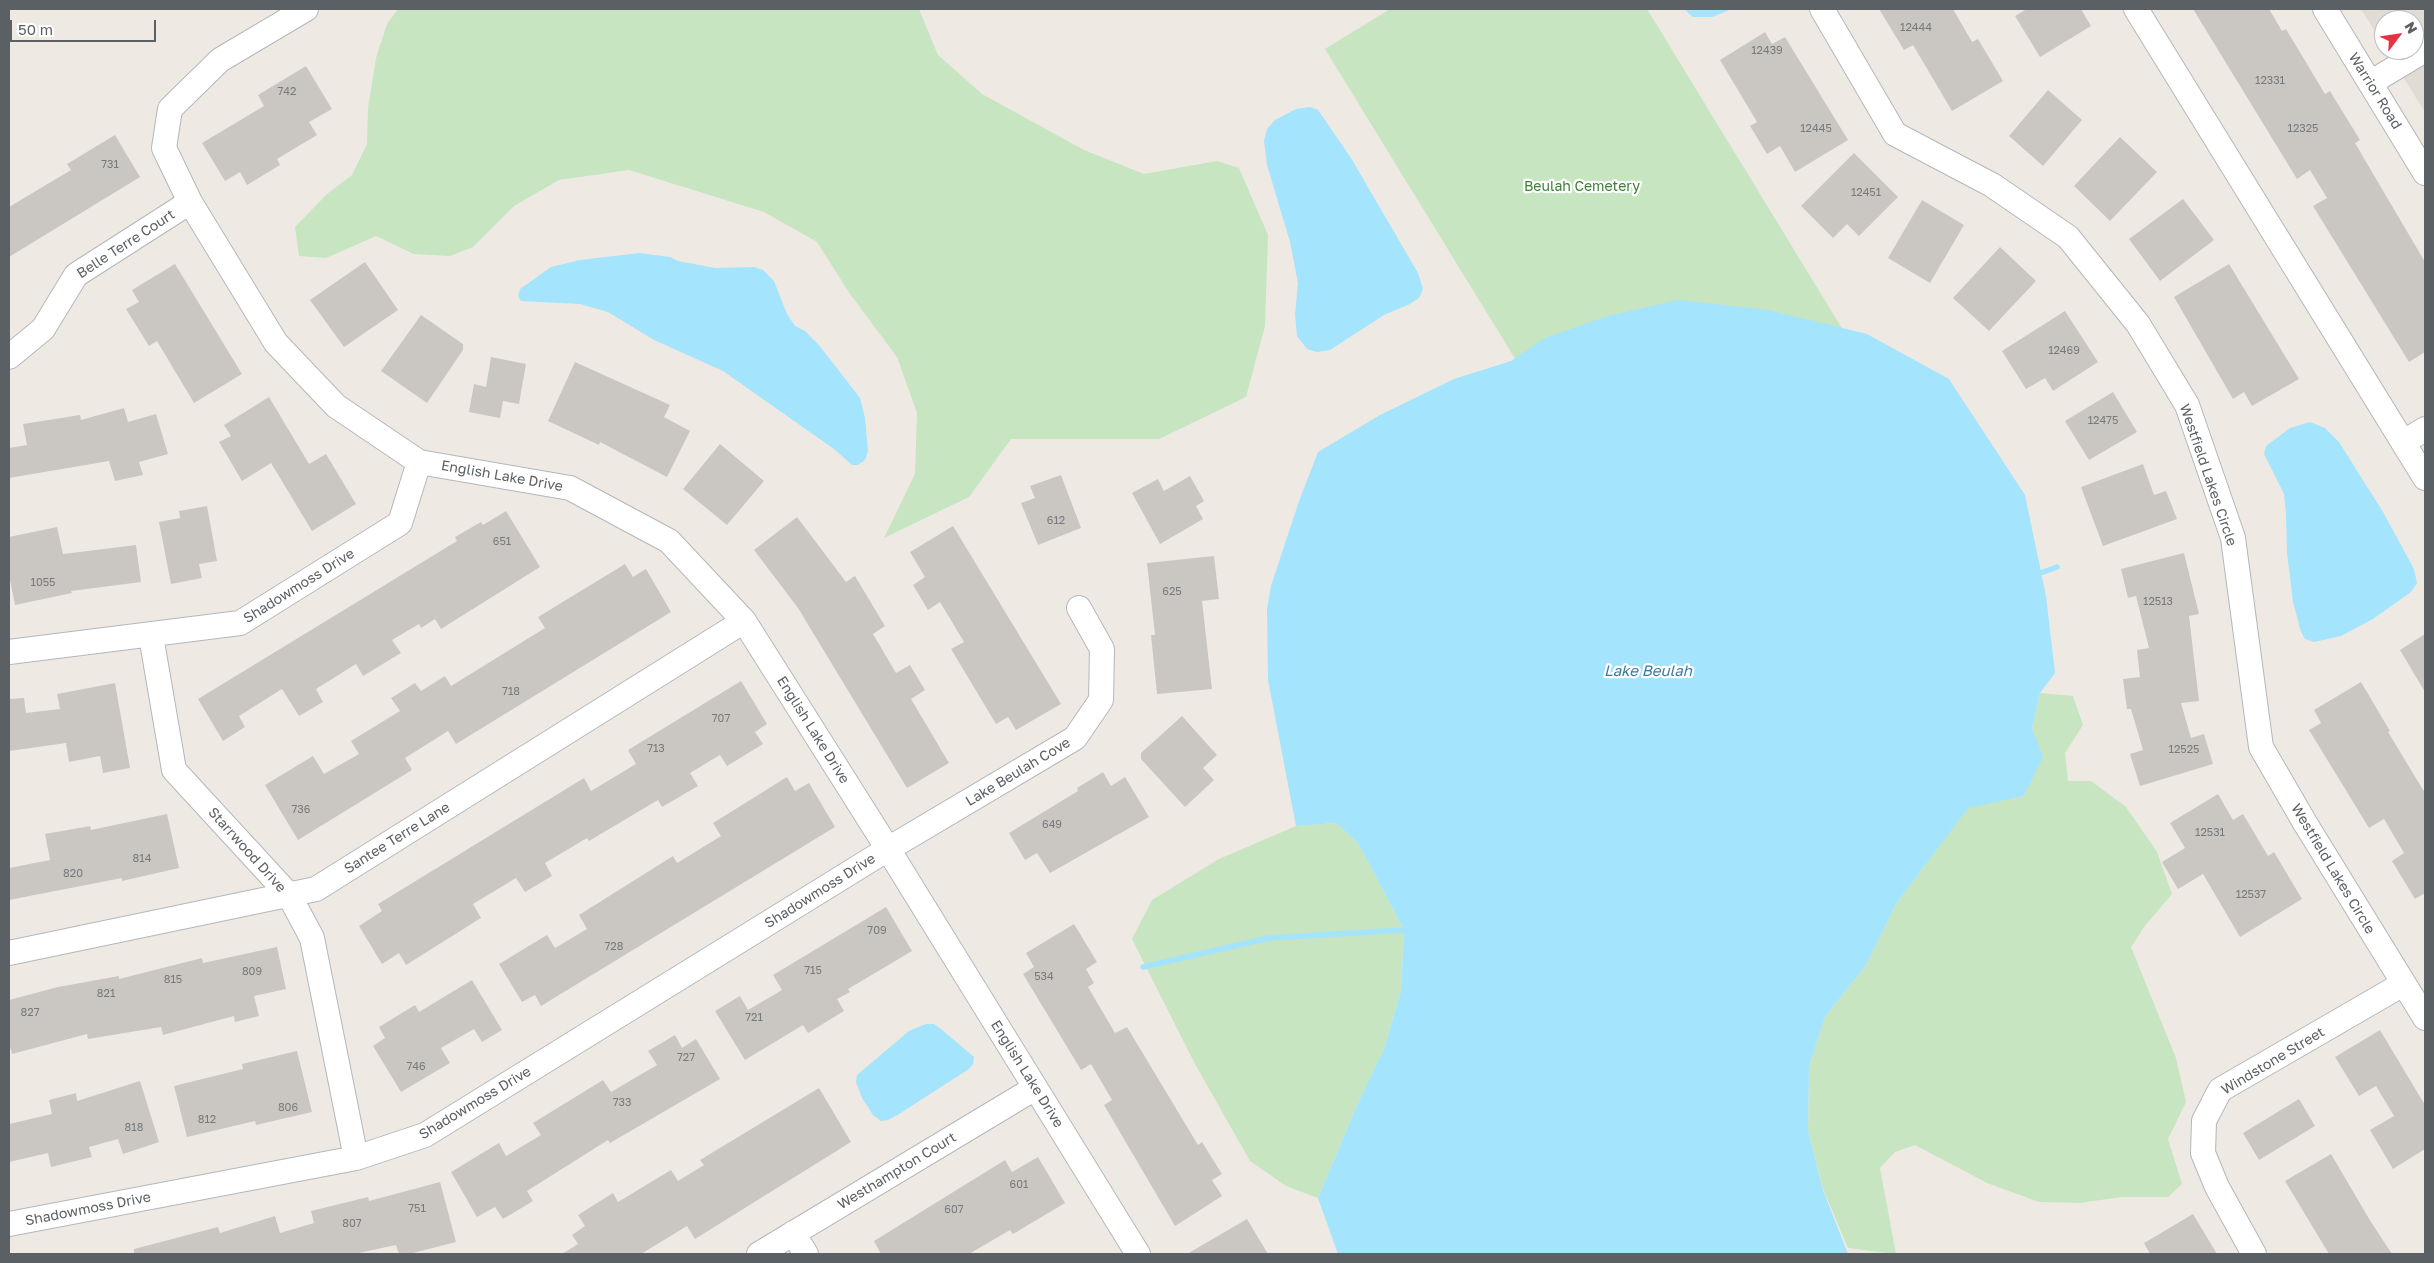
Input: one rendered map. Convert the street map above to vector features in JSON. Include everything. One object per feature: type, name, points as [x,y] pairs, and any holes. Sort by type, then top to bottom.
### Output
[{"type":"street","name":"English Lake Drive","points":[[306,9],[220,60],[170,109],[164,148],[190,202],[276,343],[336,406],[419,462],[570,488],[669,541],[744,621],[888,849],[1138,1254]]},
{"type":"street","name":"Westfield Lakes Circle","points":[[1822,9],[1895,134],[1992,185],[2068,237],[2138,324],[2187,405],[2232,538],[2261,747],[2305,823],[2425,1018]]},
{"type":"street","points":[[2136,9],[2425,478]]},
{"type":"street","name":"Warrior Road","points":[[2325,9],[2425,173]]},
{"type":"street","points":[[2370,82],[2425,50]]},
{"type":"street","name":"Belle Terre Court","points":[[9,357],[43,329],[76,275],[190,202]]},
{"type":"street","points":[[2404,442],[2425,429]]},
{"type":"street","name":"Shadowmoss Drive","points":[[9,652],[151,636],[240,623],[400,523],[419,462]]},
{"type":"street","name":"Lake Beulah Cove","points":[[888,849],[1075,738],[1102,700],[1102,649],[1080,608]]},
{"type":"street","name":"Santee Terre Lane","points":[[9,953],[316,889],[744,621]]},
{"type":"street","name":"Starrwood Drive","points":[[151,636],[174,770],[289,895],[312,938],[356,1158]]},
{"type":"street","name":"Shadowmoss Drive","points":[[9,1224],[356,1158],[425,1135],[888,849]]},
{"type":"street","name":"Windstone Street","points":[[2254,1254],[2217,1187],[2203,1152],[2204,1121],[2220,1090],[2403,984]]},
{"type":"street","name":"Westhampton Court","points":[[759,1254],[1035,1088]]},
{"type":"street","points":[[793,1233],[806,1254]]},
{"type":"shaded area","points":[[2361,9],[2425,9],[2425,112],[2392,60],[2424,60],[2424,10],[2374,10],[2374,30]]},
{"type":"green space","points":[[398,9],[919,9],[938,55],[982,94],[1084,150],[1144,174],[1217,161],[1239,168],[1268,235],[1265,326],[1246,397],[1159,439],[1011,439],[969,497],[884,538],[915,474],[917,413],[897,357],[850,294],[817,242],[764,212],[629,170],[559,180],[514,206],[473,247],[450,256],[414,254],[376,236],[326,258],[299,256],[295,227],[327,194],[352,175],[367,144],[368,108],[376,58],[387,24]]},
{"type":"green space","name":"Beulah Cemetery","points":[[1390,9],[1647,9],[1887,402],[1636,556],[1325,49]]},
{"type":"green space","points":[[2040,693],[2073,696],[2083,725],[2065,753],[2068,781],[2091,781],[2126,807],[2157,852],[2172,894],[2144,927],[2131,947],[2176,1058],[2186,1102],[2168,1139],[2182,1184],[2168,1197],[2122,1197],[2079,1203],[2039,1202],[1987,1183],[1915,1145],[1895,1152],[1880,1168],[1896,1254],[1848,1248],[1823,1189],[1808,1130],[1809,1067],[1825,1017],[1866,965],[1896,904],[1968,807],[2024,796],[2042,757],[2032,728]]},
{"type":"green space","points":[[1336,823],[1358,843],[1404,930],[1401,991],[1384,1049],[1358,1103],[1318,1198],[1286,1186],[1250,1161],[1195,1064],[1132,939],[1152,900],[1219,859],[1296,826]]},
{"type":"water","points":[[1684,9],[1732,9],[1712,17],[1693,17]]},
{"type":"water","points":[[1310,107],[1318,110],[1351,158],[1418,273],[1423,289],[1419,298],[1410,304],[1384,315],[1330,350],[1317,352],[1307,349],[1297,336],[1295,314],[1298,283],[1290,242],[1267,165],[1264,141],[1267,129],[1275,120],[1296,109]]},
{"type":"water","points":[[639,253],[670,257],[678,261],[715,268],[754,267],[763,270],[774,281],[787,314],[795,326],[805,331],[819,345],[860,398],[865,418],[868,451],[865,460],[858,465],[852,465],[834,449],[723,371],[654,340],[608,312],[580,304],[521,301],[518,296],[520,289],[551,267],[580,260]]},
{"type":"water","name":"Lake Beulah","points":[[1678,300],[1768,310],[1867,334],[1949,379],[2025,495],[2046,596],[2055,673],[2040,693],[2032,728],[2043,757],[2024,796],[1968,808],[1896,904],[1866,965],[1825,1017],[1809,1067],[1808,1130],[1823,1190],[1848,1254],[1338,1254],[1318,1198],[1358,1103],[1384,1049],[1401,991],[1404,930],[1358,843],[1336,823],[1296,826],[1268,680],[1267,609],[1271,586],[1299,501],[1318,452],[1380,415],[1454,379],[1511,361],[1545,338],[1608,316]]},
{"type":"water","points":[[2310,422],[2325,428],[2339,442],[2383,512],[2414,569],[2417,583],[2411,592],[2373,619],[2341,636],[2314,642],[2305,639],[2301,632],[2293,602],[2287,553],[2284,494],[2264,454],[2266,446],[2290,428]]},
{"type":"water","points":[[926,1024],[934,1024],[974,1057],[973,1064],[969,1069],[899,1114],[888,1120],[881,1121],[873,1115],[862,1098],[856,1082],[857,1075],[909,1031]]},
{"type":"building","points":[[1879,9],[1953,9],[1972,42],[1978,39],[2003,81],[1952,111],[1913,45],[1904,50]]},
{"type":"building","points":[[2027,9],[2081,9],[2091,26],[2040,57],[2015,16]]},
{"type":"building","points":[[2193,9],[2269,9],[2282,31],[2286,29],[2325,94],[2330,91],[2360,140],[2355,143],[2425,262],[2425,352],[2409,362],[2313,206],[2327,198],[2310,170],[2297,179]]},
{"type":"building","points":[[1765,32],[1772,44],[1785,37],[1848,140],[1795,172],[1780,146],[1767,154],[1750,126],[1757,122],[1720,60]]},
{"type":"building","points":[[306,66],[332,109],[309,122],[317,135],[277,159],[280,165],[247,185],[240,172],[225,181],[202,143],[264,106],[258,95]]},
{"type":"building","points":[[2048,90],[2082,120],[2043,166],[2009,136]]},
{"type":"building","points":[[115,135],[140,177],[9,257],[9,207],[71,170],[67,164]]},
{"type":"building","points":[[2120,137],[2157,172],[2110,221],[2074,186]]},
{"type":"building","points":[[1854,153],[1898,197],[1859,236],[1847,224],[1833,238],[1801,206]]},
{"type":"building","points":[[2183,199],[2214,240],[2160,281],[2129,239]]},
{"type":"building","points":[[1922,200],[1964,225],[1930,283],[1888,258]]},
{"type":"building","points":[[2000,247],[2036,281],[1989,331],[1953,298]]},
{"type":"building","points":[[365,262],[398,310],[344,347],[310,300]]},
{"type":"building","points":[[175,264],[242,374],[194,403],[157,341],[149,346],[126,309],[139,302],[132,290]]},
{"type":"building","points":[[2229,264],[2299,379],[2252,406],[2244,392],[2233,399],[2174,297]]},
{"type":"building","points":[[2065,311],[2098,362],[2053,391],[2045,378],[2026,389],[2002,351]]},
{"type":"building","points":[[421,315],[463,344],[463,350],[427,403],[381,371]]},
{"type":"building","points":[[491,357],[526,364],[519,404],[503,401],[500,418],[469,412],[474,384],[486,387]]},
{"type":"building","points":[[575,362],[670,405],[664,417],[690,431],[667,477],[600,442],[599,445],[548,421]]},
{"type":"building","points":[[2113,392],[2137,432],[2089,460],[2065,421]]},
{"type":"building","points":[[269,397],[309,464],[326,454],[356,504],[312,531],[271,463],[242,481],[219,442],[231,436],[224,425]]},
{"type":"building","points":[[124,408],[128,422],[156,414],[168,454],[139,462],[143,475],[115,481],[109,461],[9,478],[9,448],[27,445],[23,424],[80,415],[81,420]]},
{"type":"building","points":[[720,444],[764,481],[727,525],[683,489]]},
{"type":"building","points":[[2143,464],[2154,495],[2166,491],[2177,519],[2103,546],[2081,487]]},
{"type":"building","points":[[1061,475],[1081,528],[1038,545],[1021,503],[1035,498],[1030,486]]},
{"type":"building","points":[[1190,476],[1204,501],[1196,506],[1203,519],[1160,544],[1132,493],[1158,479],[1164,491]]},
{"type":"building","points":[[207,506],[217,561],[199,564],[202,578],[171,584],[159,522],[180,518],[179,511]]},
{"type":"building","points":[[506,511],[540,567],[441,629],[435,619],[421,628],[419,624],[392,640],[401,653],[363,676],[356,664],[316,689],[323,702],[299,716],[282,689],[239,716],[245,727],[223,741],[198,699],[457,541],[455,537],[481,522],[483,525]]},
{"type":"building","points":[[797,517],[846,582],[855,576],[885,626],[873,634],[896,673],[910,665],[925,690],[911,699],[949,763],[907,788],[798,608],[754,550]]},
{"type":"building","points":[[953,526],[1061,704],[1016,730],[1008,717],[996,724],[951,649],[964,642],[940,602],[928,610],[913,585],[925,577],[910,552]]},
{"type":"building","points":[[57,527],[63,554],[136,545],[141,582],[71,591],[72,593],[15,605],[9,575],[9,537]]},
{"type":"building","points":[[2184,553],[2199,614],[2189,616],[2199,701],[2181,703],[2191,738],[2204,734],[2213,764],[2140,786],[2130,754],[2143,750],[2131,709],[2127,709],[2123,679],[2140,677],[2137,650],[2149,648],[2136,596],[2128,598],[2121,569]]},
{"type":"building","points":[[1214,556],[1219,599],[1202,601],[1212,689],[1157,694],[1151,635],[1155,635],[1147,563]]},
{"type":"building","points":[[625,564],[633,577],[646,569],[671,612],[456,744],[448,731],[405,758],[412,770],[298,840],[265,785],[313,756],[324,774],[359,754],[351,741],[400,711],[391,698],[415,683],[421,691],[445,676],[451,686],[545,628],[538,617]]},
{"type":"building","points":[[2425,634],[2425,692],[2400,650]]},
{"type":"building","points":[[741,681],[767,724],[755,732],[763,744],[727,766],[720,755],[690,773],[698,786],[662,807],[658,800],[589,841],[587,838],[545,863],[552,876],[525,892],[516,878],[473,904],[481,918],[406,965],[399,953],[382,964],[359,926],[382,911],[378,904],[584,778],[591,791],[636,764],[628,750]]},
{"type":"building","points":[[2361,682],[2390,731],[2388,732],[2425,793],[2425,893],[2415,899],[2392,861],[2404,853],[2384,819],[2369,828],[2309,730],[2321,723],[2314,710]]},
{"type":"building","points":[[115,683],[130,768],[103,773],[100,756],[69,762],[66,743],[9,751],[9,699],[24,698],[26,713],[60,709],[57,694]]},
{"type":"building","points":[[1182,716],[1217,755],[1203,768],[1214,780],[1185,807],[1141,759],[1141,753]]},
{"type":"building","points":[[1103,772],[1111,786],[1125,777],[1149,817],[1050,873],[1037,853],[1025,860],[1009,833],[1078,791],[1077,788]]},
{"type":"building","points":[[787,777],[795,791],[809,783],[835,827],[541,1006],[535,995],[522,1002],[499,964],[547,935],[555,948],[587,929],[579,915],[673,856],[677,863],[721,836],[713,823]]},
{"type":"building","points":[[2218,794],[2233,820],[2243,814],[2268,856],[2274,852],[2302,899],[2240,937],[2203,874],[2178,889],[2162,862],[2185,848],[2170,823]]},
{"type":"building","points":[[167,814],[179,868],[122,881],[122,878],[9,900],[9,868],[50,860],[45,834],[90,826],[91,830]]},
{"type":"building","points":[[886,907],[912,951],[848,989],[850,992],[837,999],[844,1011],[808,1033],[803,1025],[745,1060],[715,1011],[740,996],[748,1010],[782,990],[773,975]]},
{"type":"building","points":[[1074,924],[1097,962],[1086,969],[1094,983],[1088,987],[1115,1033],[1127,1027],[1198,1145],[1202,1142],[1222,1174],[1212,1180],[1222,1196],[1175,1226],[1104,1105],[1112,1100],[1091,1064],[1081,1070],[1023,974],[1034,967],[1026,953]]},
{"type":"building","points":[[277,947],[286,989],[254,996],[259,1016],[235,1022],[234,1016],[163,1035],[161,1027],[88,1039],[87,1034],[12,1054],[9,1043],[9,1000],[58,987],[119,976],[119,979],[202,958],[203,963]]},
{"type":"building","points":[[472,980],[502,1030],[482,1042],[474,1029],[441,1048],[450,1063],[401,1092],[373,1046],[385,1038],[379,1027],[415,1005],[419,1012]]},
{"type":"building","points":[[2380,1030],[2425,1105],[2425,1149],[2393,1169],[2370,1130],[2394,1116],[2376,1086],[2359,1096],[2335,1057]]},
{"type":"building","points":[[675,1035],[682,1048],[696,1039],[720,1079],[610,1143],[608,1140],[527,1191],[533,1201],[503,1219],[495,1207],[477,1217],[451,1172],[499,1143],[506,1156],[541,1135],[533,1123],[603,1080],[611,1092],[657,1065],[648,1051]]},
{"type":"building","points":[[297,1051],[312,1112],[256,1125],[255,1121],[187,1137],[174,1086],[243,1069],[242,1064]]},
{"type":"building","points":[[140,1081],[159,1142],[123,1154],[118,1139],[89,1147],[92,1157],[51,1167],[48,1153],[9,1162],[9,1124],[52,1114],[49,1100],[76,1093],[77,1101]]},
{"type":"building","points":[[819,1088],[851,1142],[695,1239],[687,1226],[641,1254],[562,1254],[578,1244],[572,1235],[585,1226],[578,1215],[613,1193],[618,1202],[671,1170],[678,1181],[704,1165],[700,1160]]},
{"type":"building","points":[[2299,1099],[2315,1126],[2259,1160],[2243,1133]]},
{"type":"building","points":[[2331,1154],[2392,1254],[2329,1254],[2285,1181]]},
{"type":"building","points":[[1038,1157],[1065,1203],[1013,1234],[1010,1230],[969,1254],[881,1254],[874,1241],[1005,1160],[1012,1172]]},
{"type":"building","points":[[440,1182],[456,1242],[409,1254],[399,1254],[396,1245],[354,1254],[134,1254],[134,1249],[218,1227],[220,1233],[275,1216],[280,1233],[314,1223],[311,1211],[368,1197],[369,1201]]},
{"type":"building","points":[[2193,1214],[2217,1254],[2150,1254],[2144,1243]]},
{"type":"building","points":[[1247,1219],[1268,1254],[1187,1254]]},
{"type":"waterway","points":[[2035,575],[2057,567]]},
{"type":"waterway","points":[[1143,967],[1269,938],[1404,930],[1409,926]]}]
